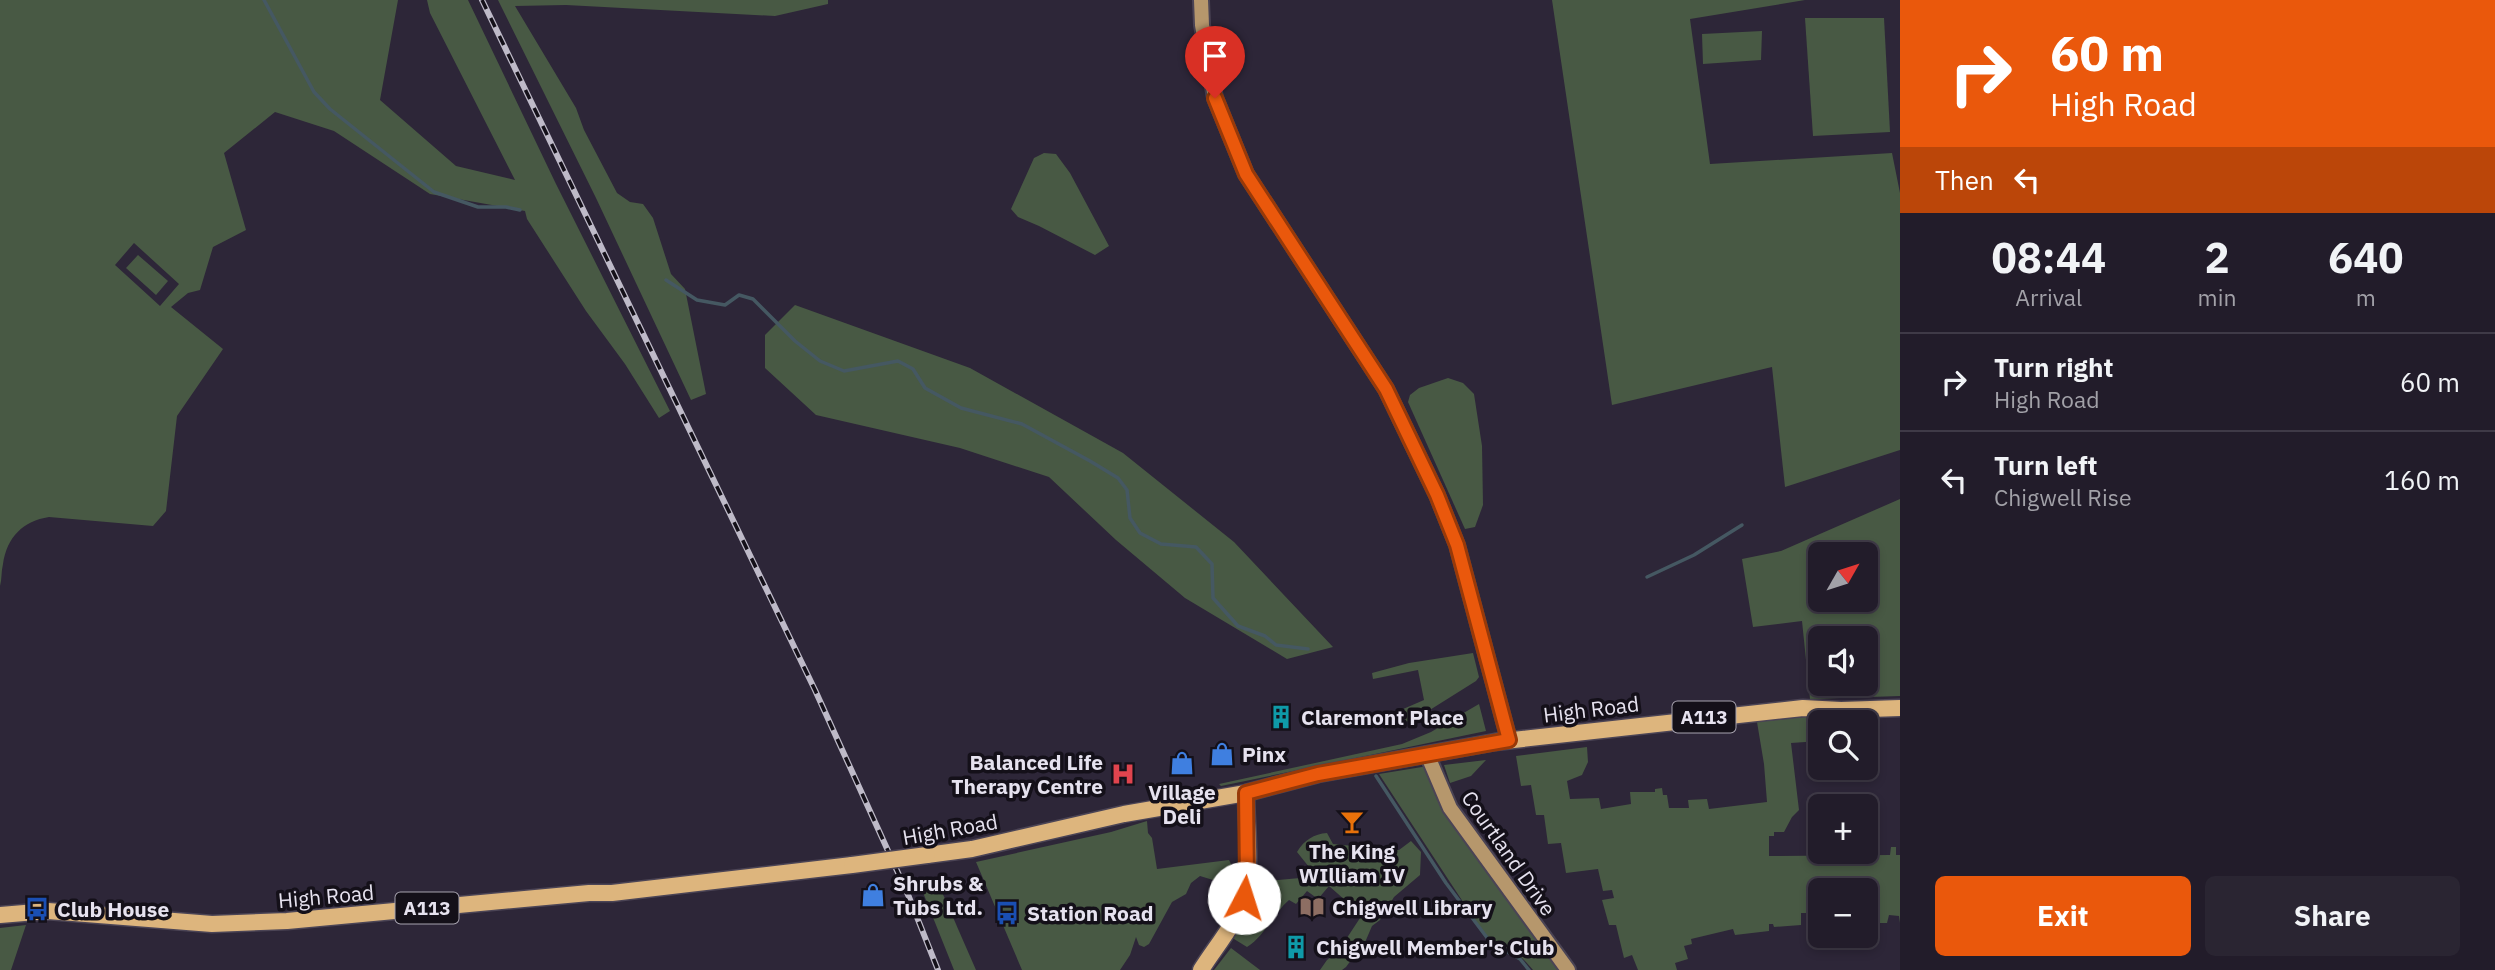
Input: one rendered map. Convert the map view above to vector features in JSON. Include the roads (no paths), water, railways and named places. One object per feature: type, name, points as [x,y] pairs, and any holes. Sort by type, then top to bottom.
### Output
[{"type":"main road","points":[[1201,0],[1202,25],[1215,98],[1246,174],[1386,389],[1437,495],[1457,545],[1509,740]]},
{"type":"main road","name":"High Road","points":[[0,915],[48,911],[212,924],[287,921],[612,893],[972,849],[1124,814],[1246,793],[1318,774],[1509,740],[1791,709],[1900,708]]},
{"type":"main road","name":"Courtland Drive","points":[[1427,754],[1450,808],[1568,970]]},
{"type":"main road","points":[[1200,970],[1237,914],[1244,898],[1247,880],[1246,793]]},
{"type":"waterway","points":[[264,0],[314,92],[330,109],[434,192],[478,207],[520,210]]},
{"type":"waterway","points":[[666,280],[697,300],[725,305],[739,295],[753,299],[795,341],[820,361],[844,371],[898,361],[913,369],[925,388],[961,408],[1022,424],[1090,461],[1118,478],[1127,490],[1130,518],[1140,533],[1161,544],[1196,547],[1212,564],[1213,598],[1238,626],[1265,636],[1276,645],[1308,649]]},
{"type":"waterway","points":[[1647,577],[1694,555],[1742,525]]},
{"type":"waterway","points":[[1376,776],[1446,883],[1491,943],[1520,959],[1529,970]]},
{"type":"railway","points":[[482,0],[815,690],[909,897],[938,970]]},
{"type":"place","name":"Claremont Place","points":[[1281,717]]},
{"type":"place","name":"Pinx","points":[[1222,754]]},
{"type":"place","name":"Village Deli","points":[[1182,763]]},
{"type":"place","name":"Balanced Life Therapy Centre","points":[[1123,774]]},
{"type":"place","name":"The King WIlliam IV","points":[[1352,822]]},
{"type":"place","name":"Shrubs & Tubs Ltd.","points":[[873,895]]},
{"type":"place","name":"Chigwell Library","points":[[1312,907]]},
{"type":"place","name":"Club House","points":[[37,909]]},
{"type":"place","name":"Station Road","points":[[1007,913]]},
{"type":"place","name":"Chigwell Member's Club","points":[[1296,947]]}]
